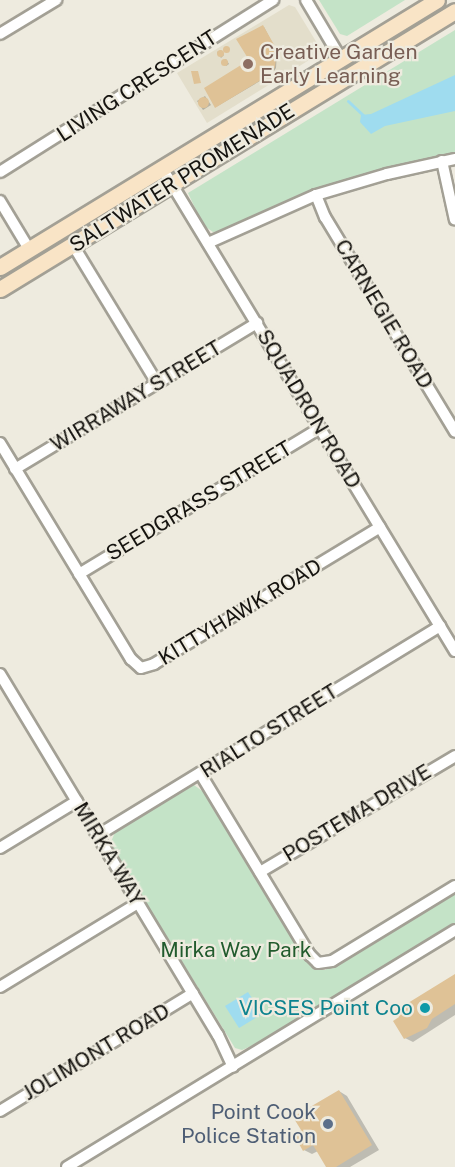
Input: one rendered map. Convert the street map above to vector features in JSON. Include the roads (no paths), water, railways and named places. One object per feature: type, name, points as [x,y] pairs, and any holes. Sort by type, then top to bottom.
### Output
[{"type":"street","points":[[0,34],[57,0]]},
{"type":"street","name":"LIVING CRESCENT","points":[[0,172],[273,0]]},
{"type":"street","points":[[306,0],[341,59],[339,81]]},
{"type":"street","name":"SALTWATER PROMENADE","points":[[0,267],[437,0]]},
{"type":"street","name":"SALTWATER PROMENADE","points":[[0,289],[455,10]]},
{"type":"street","points":[[208,243],[316,195],[455,159]]},
{"type":"street","points":[[442,161],[455,220]]},
{"type":"street","name":"SQUADRON ROAD","points":[[162,168],[455,651]]},
{"type":"street","name":"CARNEGIE ROAD","points":[[316,195],[325,217],[455,432]]},
{"type":"street","points":[[0,201],[29,249]]},
{"type":"street","points":[[73,245],[158,383]]},
{"type":"street","name":"WIRRAWAY STREET","points":[[15,469],[257,323]]},
{"type":"street","name":"SEEDGRASS STREET","points":[[79,574],[320,428]]},
{"type":"street","name":"KITTYHAWK ROAD","points":[[0,443],[131,659],[144,668],[380,527]]},
{"type":"street","name":"RIALTO STREET","points":[[98,836],[440,626]]},
{"type":"street","name":"MIRKA WAY","points":[[0,674],[236,1065]]},
{"type":"street","name":"POSTEMA DRIVE","points":[[260,872],[455,756]]},
{"type":"street","points":[[200,773],[310,956],[321,964],[455,886]]},
{"type":"street","points":[[0,848],[77,801]]},
{"type":"street","points":[[0,987],[138,903]]},
{"type":"street","points":[[67,1167],[455,930]]},
{"type":"street","name":"JOLIMONT ROAD","points":[[0,1111],[193,993]]},
{"type":"water","points":[[455,75],[455,111],[385,126],[371,134],[360,122],[361,115],[371,114]]},
{"type":"water","points":[[248,992],[262,1014],[239,1028],[225,1006]]},
{"type":"waterway","points":[[348,101],[364,116]]},
{"type":"place","name":"Creative Garden Early Learning","points":[[248,64]]},
{"type":"place","name":"VICSES Point Coo","points":[[425,1008]]},
{"type":"place","name":"Point Cook Police Station","points":[[328,1124]]},
{"type":"park label","name":"Mirka Way Park","points":[[236,950]]}]
